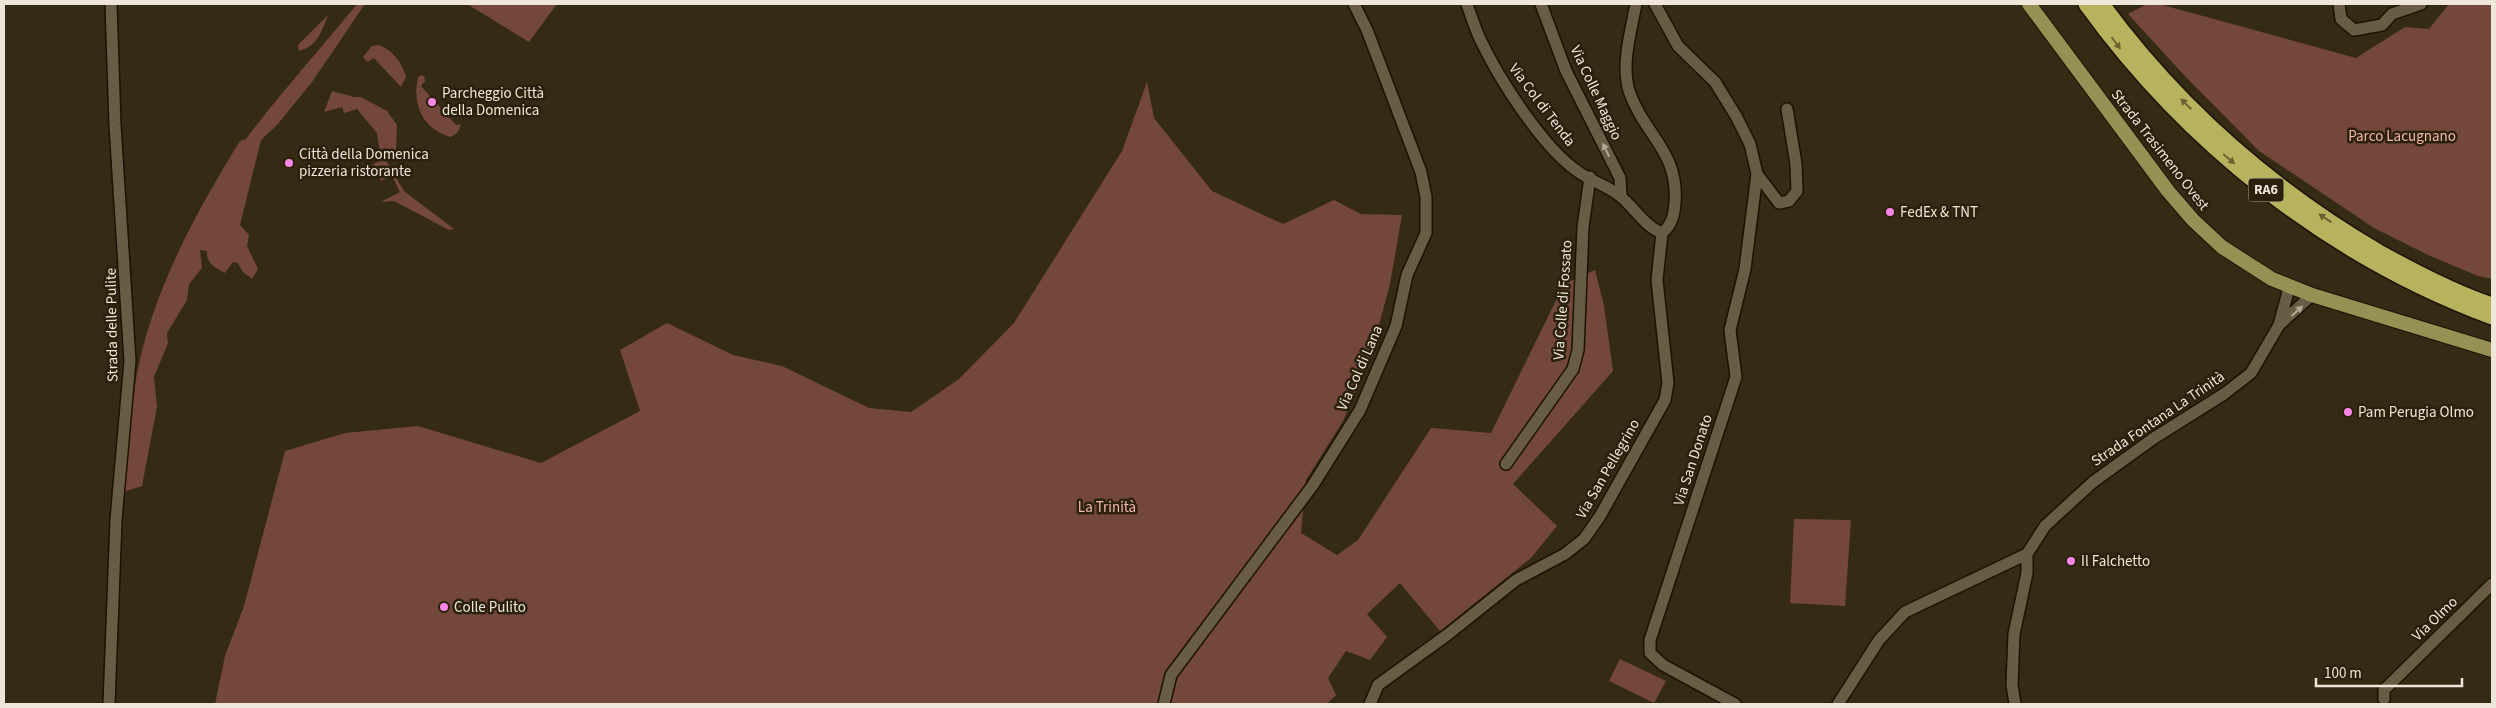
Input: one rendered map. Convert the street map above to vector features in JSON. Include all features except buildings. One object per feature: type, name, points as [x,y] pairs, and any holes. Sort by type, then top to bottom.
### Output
[{"type":"highway","name":"RA6","points":[[2086,4],[2132,64],[2176,111],[2225,157],[2283,204],[2323,231],[2394,273],[2462,306],[2491,307]]},
{"type":"highway","name":"RA6","points":[[2102,4],[2132,46],[2188,106],[2237,152],[2279,185],[2352,236],[2402,264],[2491,307]]},
{"type":"main road","name":"Strada Trasimeno Ovest","points":[[2030,4],[2139,153],[2193,220],[2222,247],[2247,265],[2289,288],[2492,350]]},
{"type":"street","name":"Strada delle Pulite","points":[[109,704],[116,520],[130,361],[111,4]]},
{"type":"street","name":"Via Col di Lana","points":[[1164,704],[1171,675],[1313,485],[1360,410],[1396,326],[1407,275],[1426,233],[1426,198],[1421,172],[1368,30],[1354,4]]},
{"type":"street","name":"Via Col di Tenda","points":[[1467,4],[1480,39],[1508,89],[1562,157],[1581,174],[1590,177],[1621,196],[1654,230],[1662,233]]},
{"type":"street","name":"Via Colle Maggio","points":[[1542,4],[1566,71],[1620,178],[1621,196]]},
{"type":"street","points":[[1636,4],[1626,71],[1629,90],[1639,112],[1668,157],[1674,171],[1676,188],[1675,208],[1670,226],[1662,233]]},
{"type":"street","name":"Via San Donato","points":[[1655,4],[1678,46],[1715,82],[1736,116],[1750,144],[1756,174],[1745,269],[1730,330],[1736,377],[1650,640],[1650,653],[1663,665],[1735,704]]},
{"type":"street","points":[[2339,4],[2341,19],[2354,30],[2382,25],[2392,14],[2421,4]]},
{"type":"street","name":"Via San Donato","points":[[1756,174],[1779,203],[1789,201],[1797,191],[1796,164],[1787,109]]},
{"type":"street","name":"Via Colle di Fossato","points":[[1506,464],[1573,369],[1578,350],[1583,227],[1590,177]]},
{"type":"street","name":"Via San Pellegrino","points":[[1370,704],[1378,685],[1447,635],[1516,580],[1565,554],[1584,539],[1600,516],[1665,400],[1668,383],[1657,280],[1662,233]]},
{"type":"street","points":[[2279,325],[2289,288]]},
{"type":"street","points":[[2279,325],[2312,296]]},
{"type":"street","name":"Strada Fontana La Trinità","points":[[2015,704],[2012,685],[2014,634],[2027,572],[2027,554],[2045,526],[2093,482],[2154,438],[2224,394],[2251,373],[2279,325]]},
{"type":"street","points":[[1838,704],[1879,640],[1905,612],[2027,554]]},
{"type":"street","name":"Via Olmo","points":[[2384,699],[2384,690],[2492,584]]},
{"type":"green space","points":[[357,4],[365,4],[312,82],[277,125],[261,140],[240,225],[249,235],[247,246],[258,269],[252,279],[243,272],[238,263],[233,262],[225,273],[221,271],[209,262],[207,251],[200,250],[202,268],[189,284],[187,300],[167,333],[168,343],[154,377],[157,407],[142,486],[123,492],[134,393],[143,347],[152,316],[177,255],[207,197],[240,141],[246,139]]},
{"type":"green space","points":[[467,4],[557,4],[529,42]]},
{"type":"green space","name":"Parco Lacugnano","points":[[2147,4],[2159,4],[2356,58],[2405,27],[2429,29],[2449,4],[2492,4],[2492,279],[2478,276],[2428,255],[2374,228],[2259,151],[2184,75],[2128,14]]},
{"type":"green space","points":[[328,15],[315,42],[299,51],[298,45]]},
{"type":"green space","points":[[379,45],[393,54],[402,67],[406,77],[401,87],[374,58],[367,62],[363,57],[372,46]]},
{"type":"green space","points":[[424,76],[425,81],[421,86],[456,125],[461,124],[458,132],[451,137],[433,128],[421,114],[418,106],[417,87],[418,77]]},
{"type":"green space","name":"La Trinità","points":[[1147,82],[1154,118],[1212,191],[1283,224],[1334,200],[1361,214],[1402,215],[1390,284],[1371,355],[1343,421],[1306,480],[1301,533],[1337,555],[1358,540],[1431,428],[1491,433],[1564,284],[1595,270],[1604,306],[1613,371],[1513,484],[1557,526],[1531,558],[1440,631],[1400,583],[1367,614],[1387,637],[1370,660],[1346,651],[1328,678],[1336,695],[1327,704],[215,704],[225,656],[244,606],[285,451],[345,433],[418,426],[541,463],[640,411],[620,350],[667,323],[733,355],[782,366],[869,408],[911,412],[959,379],[1014,323],[1122,151]]},
{"type":"green space","points":[[332,91],[361,97],[387,111],[397,125],[396,149],[387,162],[404,191],[454,229],[449,230],[394,201],[381,202],[400,192],[392,176],[381,181],[373,164],[381,161],[377,133],[357,109],[344,113],[342,107],[324,112]]},
{"type":"green space","points":[[1794,519],[1851,520],[1845,606],[1790,603]]},
{"type":"green space","points":[[1620,659],[1666,681],[1654,703],[1609,681]]},
{"type":"place","name":"Parcheggio Città della Domenica","points":[[432,102]]},
{"type":"place","name":"Città della Domenica pizzeria ristorante","points":[[289,163]]},
{"type":"place","name":"FedEx & TNT","points":[[1890,212]]},
{"type":"place","name":"Pam Perugia Olmo","points":[[2348,412]]},
{"type":"place","name":"Il Falchetto","points":[[2071,561]]},
{"type":"place","name":"Colle Pulito","points":[[444,607]]}]
